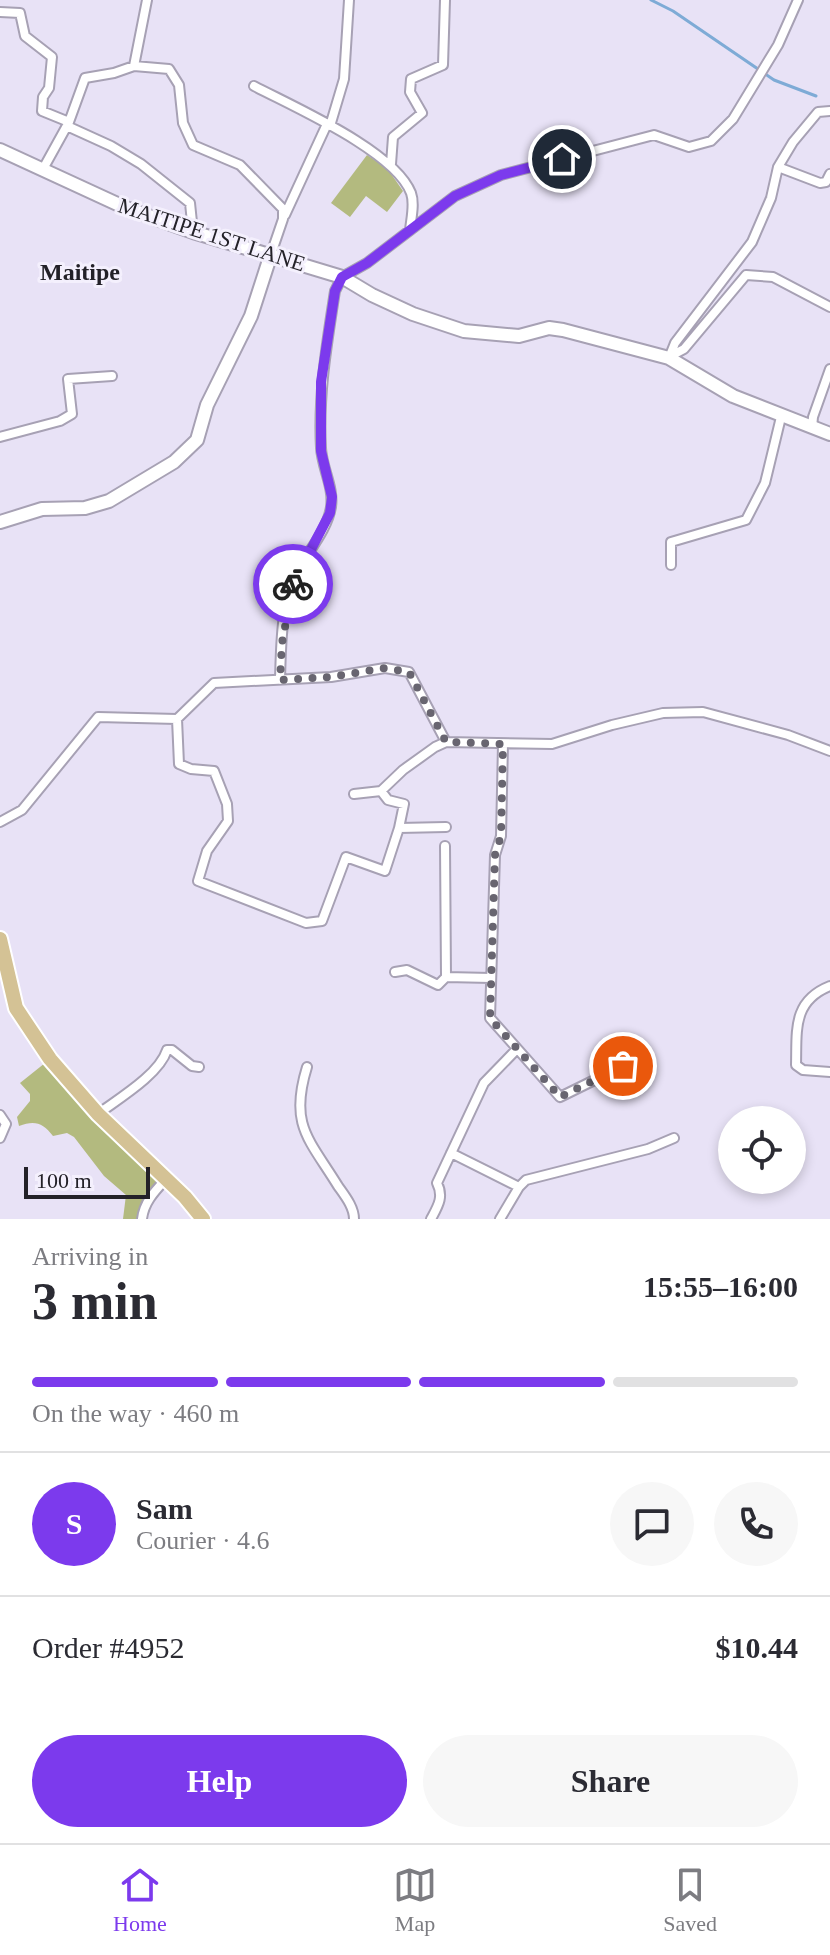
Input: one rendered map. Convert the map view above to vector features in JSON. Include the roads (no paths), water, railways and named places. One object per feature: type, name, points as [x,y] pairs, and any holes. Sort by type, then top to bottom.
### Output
[{"type":"main road","points":[[0,939],[5,982],[28,1028],[60,1072],[98,1114],[196,1208],[203,1219]]},
{"type":"street","points":[[134,66],[147,0]]},
{"type":"street","points":[[0,522],[42,509],[85,508],[109,501],[174,462],[197,440],[207,405],[251,316],[283,219],[328,125],[344,79],[349,0]]},
{"type":"street","points":[[391,164],[393,137],[422,113],[410,92],[411,79],[443,65],[445,0]]},
{"type":"street","points":[[280,680],[289,593],[297,572],[310,554],[330,513],[332,497],[321,451],[321,382],[335,291],[342,277],[367,263],[455,196],[501,175],[654,135],[689,147],[711,141],[733,119],[778,45],[798,0]]},
{"type":"street","points":[[0,12],[20,13],[25,36],[52,57],[49,88],[43,97],[42,111],[141,164],[190,203],[193,232]]},
{"type":"street","points":[[43,169],[68,124],[85,78],[134,66],[169,69],[179,85],[183,123],[193,145],[240,165],[283,209],[283,219]]},
{"type":"street","points":[[254,86],[328,125],[391,164],[411,194],[410,230]]},
{"type":"street","points":[[669,358],[675,343],[752,242],[771,198],[778,167],[793,142],[818,112],[830,111]]},
{"type":"street","name":"MAITIPE 1ST LANE","points":[[0,150],[126,208],[193,232],[342,277],[413,314],[464,331],[519,336],[549,328],[563,330],[669,358],[733,396],[830,434]]},
{"type":"street","points":[[778,167],[820,183],[826,182],[830,174]]},
{"type":"street","points":[[669,358],[684,349],[746,275],[773,277],[830,307]]},
{"type":"street","points":[[812,428],[830,369]]},
{"type":"street","points":[[0,437],[60,421],[72,414],[68,379],[112,376]]},
{"type":"street","points":[[671,565],[671,542],[746,520],[765,483],[781,417]]},
{"type":"street","points":[[0,822],[22,810],[98,717],[177,719],[214,683],[331,677],[385,668],[409,672],[446,742]]},
{"type":"street","points":[[354,794],[381,791],[403,770],[446,742],[552,744],[663,713],[703,712],[788,735],[830,751]]},
{"type":"street","points":[[177,719],[179,764],[191,769],[214,771],[227,804],[228,821],[207,851],[198,881],[306,923],[322,921],[346,857],[385,871],[404,804],[388,800],[381,791]]},
{"type":"street","points":[[498,807],[501,744]]},
{"type":"street","points":[[501,744],[501,836],[495,855],[490,1018],[560,1097],[623,1066]]},
{"type":"street","points":[[399,828],[446,827]]},
{"type":"street","points":[[395,972],[407,970],[438,985],[446,977],[445,846]]},
{"type":"street","points":[[446,977],[491,978]]},
{"type":"street","points":[[830,986],[812,994],[803,1007],[797,1023],[796,1065],[803,1070],[830,1072]]},
{"type":"street","points":[[431,1219],[441,1201],[437,1183],[484,1083],[517,1049]]},
{"type":"street","points":[[98,1114],[154,1071],[165,1058],[167,1050],[172,1050],[192,1066],[199,1067]]},
{"type":"street","points":[[307,1067],[299,1093],[298,1111],[302,1129],[348,1200],[354,1219]]},
{"type":"street","points":[[0,1115],[6,1124],[0,1138]]},
{"type":"street","points":[[500,1219],[526,1180],[648,1149],[674,1138]]},
{"type":"street","points":[[451,1153],[519,1187]]},
{"type":"street","points":[[142,1219],[143,1210],[152,1194],[166,1179]]},
{"type":"waterway","points":[[651,0],[673,11],[774,80],[816,96]]},
{"type":"district","name":"Maitipe","points":[[80,272]]}]
